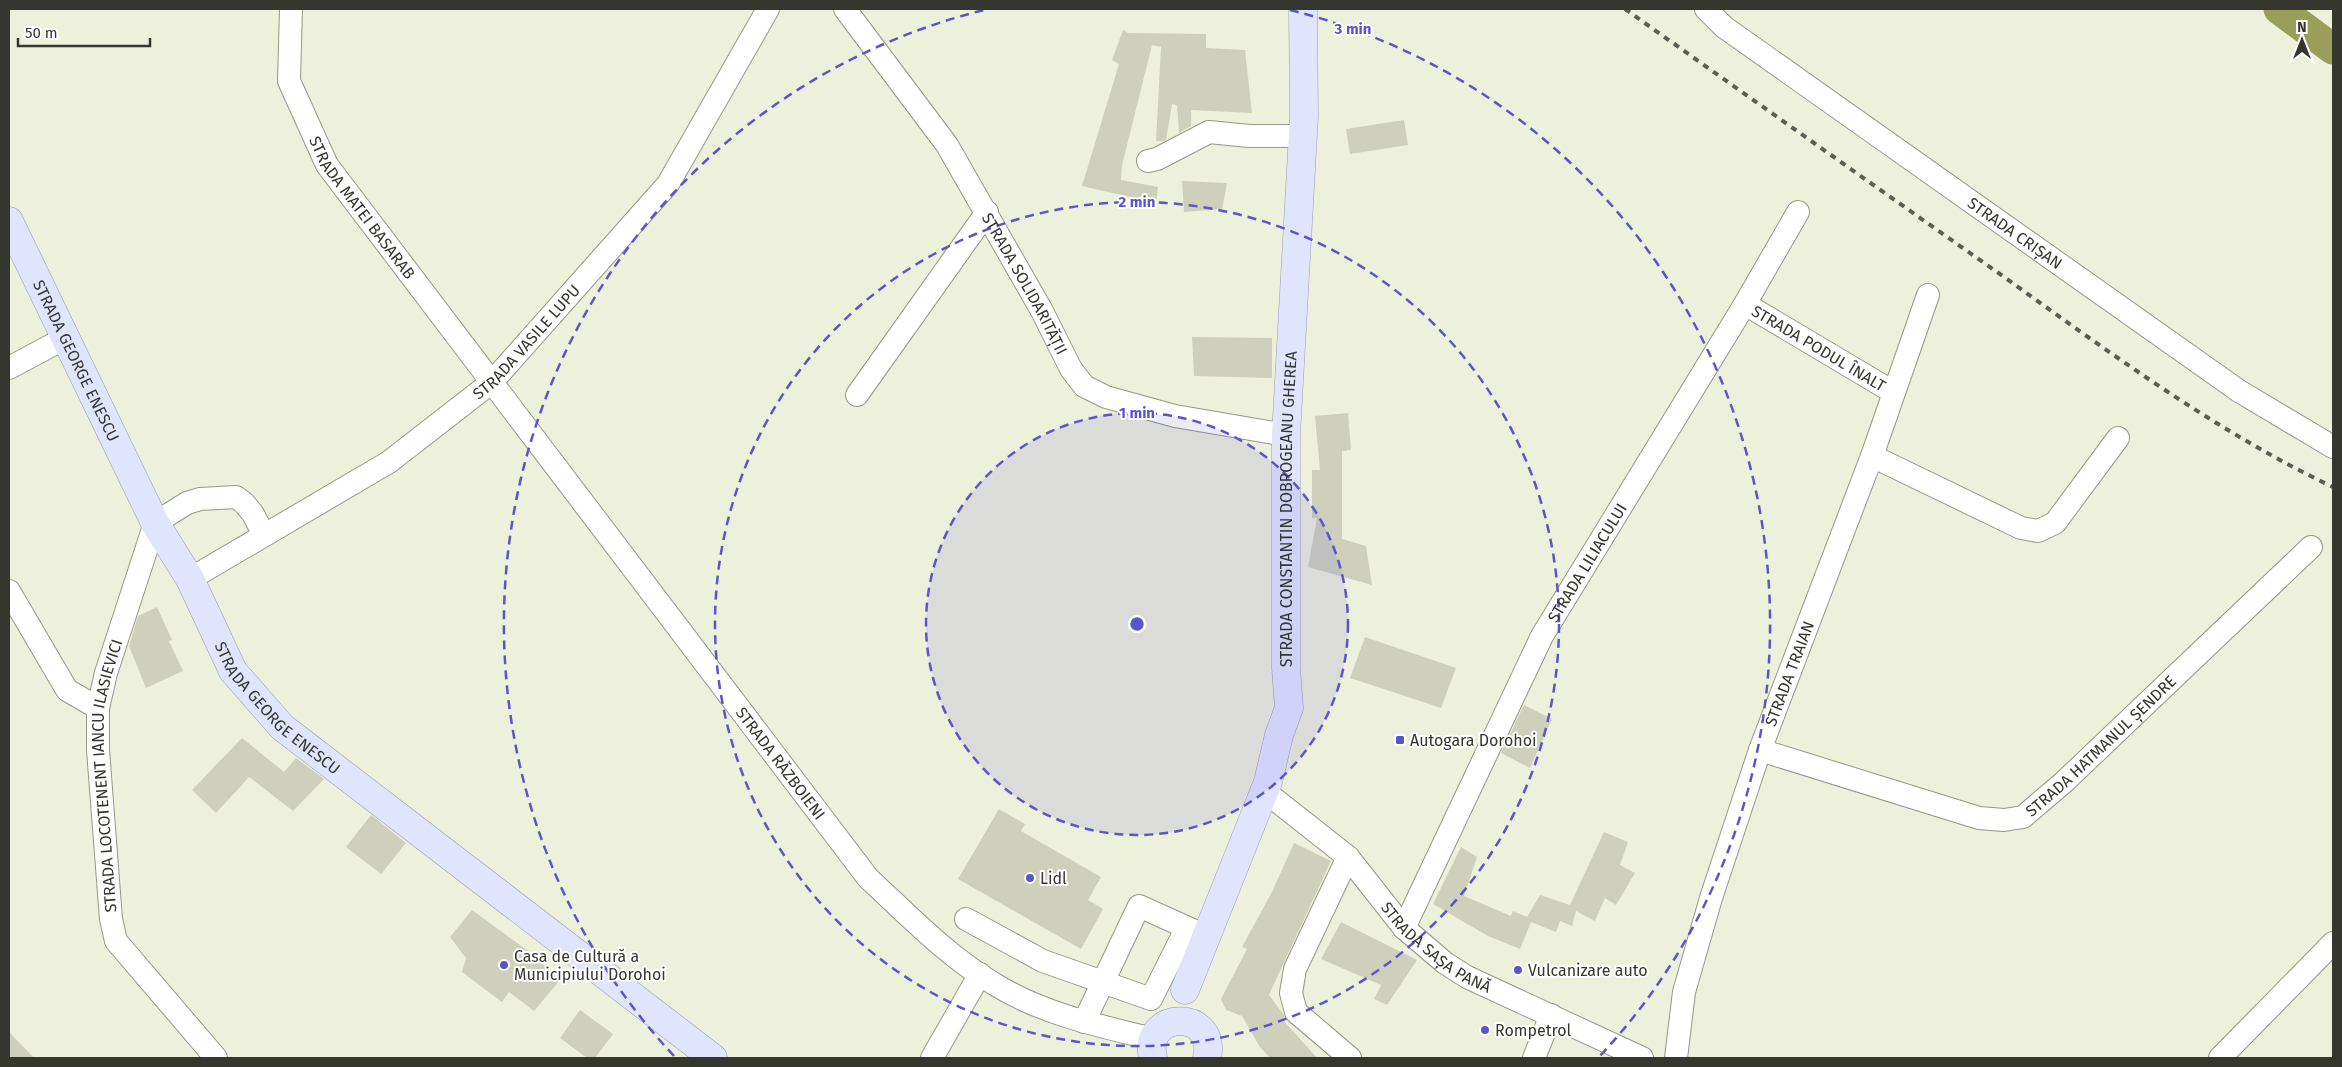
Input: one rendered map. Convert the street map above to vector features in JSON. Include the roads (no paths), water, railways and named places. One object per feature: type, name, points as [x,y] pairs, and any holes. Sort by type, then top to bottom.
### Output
[{"type":"main road","name":"STRADA CONSTANTIN DOBROGEANU GHEREA","points":[[1159,1040],[1185,990],[1196,932],[1268,782],[1279,735],[1289,708],[1286,668],[1286,435],[1303,136],[1303,9]]},
{"type":"main road","name":"STRADA GEORGE ENESCU","points":[[9,221],[15,250],[67,337],[155,523],[190,579],[233,671],[282,727],[713,1058]]},
{"type":"main road","points":[[1185,990],[1208,1048],[1207,1058]]},
{"type":"main road","points":[[1159,1040],[1187,1022],[1201,1030]]},
{"type":"street","name":"STRADA MATEI BASARAB","points":[[291,9],[289,81],[327,165],[492,382]]},
{"type":"street","name":"STRADA VASILE LUPU","points":[[190,579],[389,462],[492,382],[668,184],[768,9]]},
{"type":"street","name":"STRADA SOLIDARITĂȚII","points":[[845,9],[947,145],[1042,311],[1070,368],[1084,386],[1106,397],[1175,416],[1286,435]]},
{"type":"street","name":"STRADA CRIȘAN","points":[[1706,9],[1724,27],[2239,390],[2333,447]]},
{"type":"street","points":[[1148,161],[1157,159],[1209,132],[1249,136],[1303,136]]},
{"type":"street","points":[[857,395],[987,212]]},
{"type":"street","name":"STRADA LILIACULUI","points":[[1404,928],[1542,636],[1745,304],[1798,212]]},
{"type":"street","name":"STRADA TRAIAN","points":[[1676,1058],[1684,992],[1711,898],[1760,750],[1872,456],[1928,295]]},
{"type":"street","name":"STRADA PODUL ÎNALT","points":[[1745,304],[1893,392]]},
{"type":"street","points":[[9,368],[67,337]]},
{"type":"street","name":"STRADA RĂZBOIENI","points":[[492,382],[868,878],[938,944],[995,985],[1028,1002],[1084,1022],[1159,1040]]},
{"type":"street","points":[[1872,456],[2022,528],[2038,531],[2055,522],[2118,438]]},
{"type":"street","points":[[155,523],[187,503],[200,499],[236,497],[253,514],[264,535]]},
{"type":"street","name":"STRADA LOCOTENENT IANCU ILASIEVICI","points":[[155,523],[106,673],[98,708],[98,750],[111,919],[116,941],[216,1058]]},
{"type":"street","name":"STRADA HATMANUL ȘENDRE","points":[[1760,750],[1978,818],[2004,820],[2023,817],[2064,782],[2311,547]]},
{"type":"street","points":[[9,591],[48,662],[67,690],[98,708]]},
{"type":"street","name":"STRADA SAȘA PANĂ","points":[[1263,790],[1348,857],[1404,928],[1445,963],[1467,977],[1642,1058]]},
{"type":"street","points":[[1348,857],[1295,969],[1291,993],[1296,1012],[1350,1058]]},
{"type":"street","points":[[966,919],[1043,961],[1101,982],[1152,999],[1196,932],[1139,906],[1101,982],[1084,1022]]},
{"type":"street","points":[[2220,1058],[2333,943]]},
{"type":"street","points":[[932,1058],[980,974]]},
{"type":"street","points":[[1534,1058],[1550,1015]]},
{"type":"waterway","points":[[2279,9],[2333,49]]},
{"type":"railway","points":[[1625,9],[2160,387],[2245,440],[2333,487]]},
{"type":"place","name":"Autogara Dorohoi","points":[[1400,740]]},
{"type":"place","name":"Lidl","points":[[1030,878]]},
{"type":"place","name":"Casa de Cultură a Municipiului Dorohoi","points":[[504,965]]},
{"type":"place","name":"Vulcanizare auto","points":[[1518,970]]},
{"type":"place","name":"Rompetrol","points":[[1485,1030]]}]
